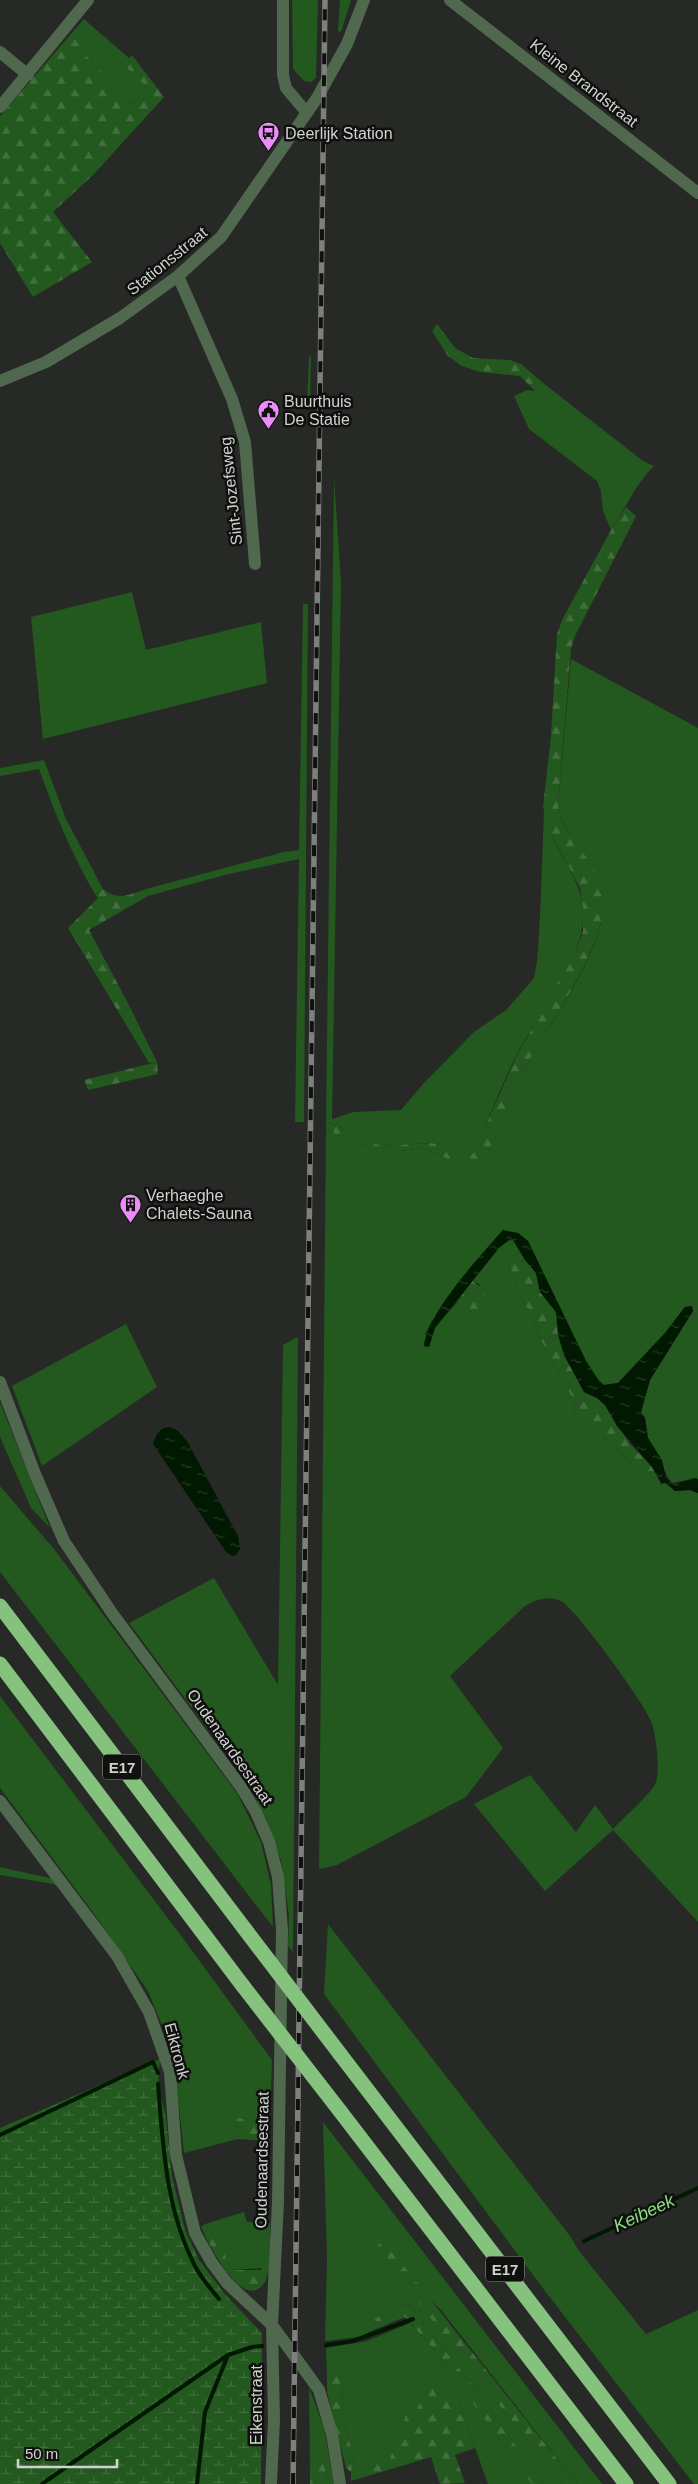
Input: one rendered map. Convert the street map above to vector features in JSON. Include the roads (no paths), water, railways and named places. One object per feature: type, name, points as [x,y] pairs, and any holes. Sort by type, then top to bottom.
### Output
[{"type":"highway","name":"E17","points":[[0,1606],[669,2484]]},
{"type":"highway","name":"E17","points":[[0,1664],[243,1986],[626,2484]]},
{"type":"street","points":[[0,107],[88,0]]},
{"type":"street","points":[[283,0],[285,82],[294,99],[308,112]]},
{"type":"street","name":"Stationsstraat","points":[[0,382],[46,362],[82,342],[152,297],[221,237],[308,112],[339,62],[364,0]]},
{"type":"street","name":"Kleine Brandstraat","points":[[450,0],[698,194]]},
{"type":"street","points":[[0,52],[28,75]]},
{"type":"street","name":"Sint-Jozefsweg","points":[[178,276],[232,398],[245,442],[256,564]]},
{"type":"street","name":"Oudenaardsestraat","points":[[0,1382],[34,1474],[64,1541],[112,1613],[241,1787],[256,1812],[269,1842],[278,1877],[282,1930],[278,2202],[272,2325]]},
{"type":"street","name":"Eiktronk","points":[[0,1801],[116,1956],[137,1988],[149,2012],[170,2072],[176,2155],[195,2233],[212,2263],[227,2283],[272,2325],[319,2390],[332,2434],[340,2484]]},
{"type":"street","name":"Eikenstraat","points":[[271,2484],[274,2420],[272,2325]]},
{"type":"water","points":[[503,1230],[518,1233],[528,1241],[586,1361],[599,1381],[604,1385],[618,1383],[665,1333],[685,1307],[692,1306],[693,1311],[650,1380],[641,1412],[645,1418],[648,1438],[662,1460],[666,1478],[674,1484],[696,1478],[698,1480],[698,1493],[690,1490],[675,1491],[666,1483],[661,1483],[652,1467],[617,1426],[605,1405],[597,1398],[584,1392],[564,1355],[558,1335],[556,1312],[540,1292],[536,1273],[525,1260],[513,1240],[509,1240],[499,1248],[435,1328],[429,1347],[424,1346],[427,1333],[444,1302],[469,1269]]},
{"type":"water","points":[[170,1427],[178,1431],[187,1441],[238,1536],[240,1549],[236,1555],[232,1556],[226,1552],[153,1444],[160,1430]]},
{"type":"waterway","points":[[0,2135],[153,2062],[158,2073]]},
{"type":"waterway","points":[[158,2084],[164,2155],[178,2224],[196,2268],[219,2299]]},
{"type":"waterway","name":"Keibeek","points":[[584,2241],[698,2188]]},
{"type":"waterway","name":"Keibeek","points":[[326,2345],[353,2341],[413,2319]]},
{"type":"waterway","name":"Keibeek","points":[[197,2484],[205,2412],[228,2355],[252,2347],[262,2346]]},
{"type":"waterway","points":[[42,2484],[228,2355]]},
{"type":"railway","points":[[293,2484],[325,0]]},
{"type":"place","name":"Deerlijk Station","points":[[269,152]]},
{"type":"place","name":"Buurthuis De Statie","points":[[268,429]]},
{"type":"place","name":"Verhaeghe Chalets-Sauna","points":[[130,1223]]}]
